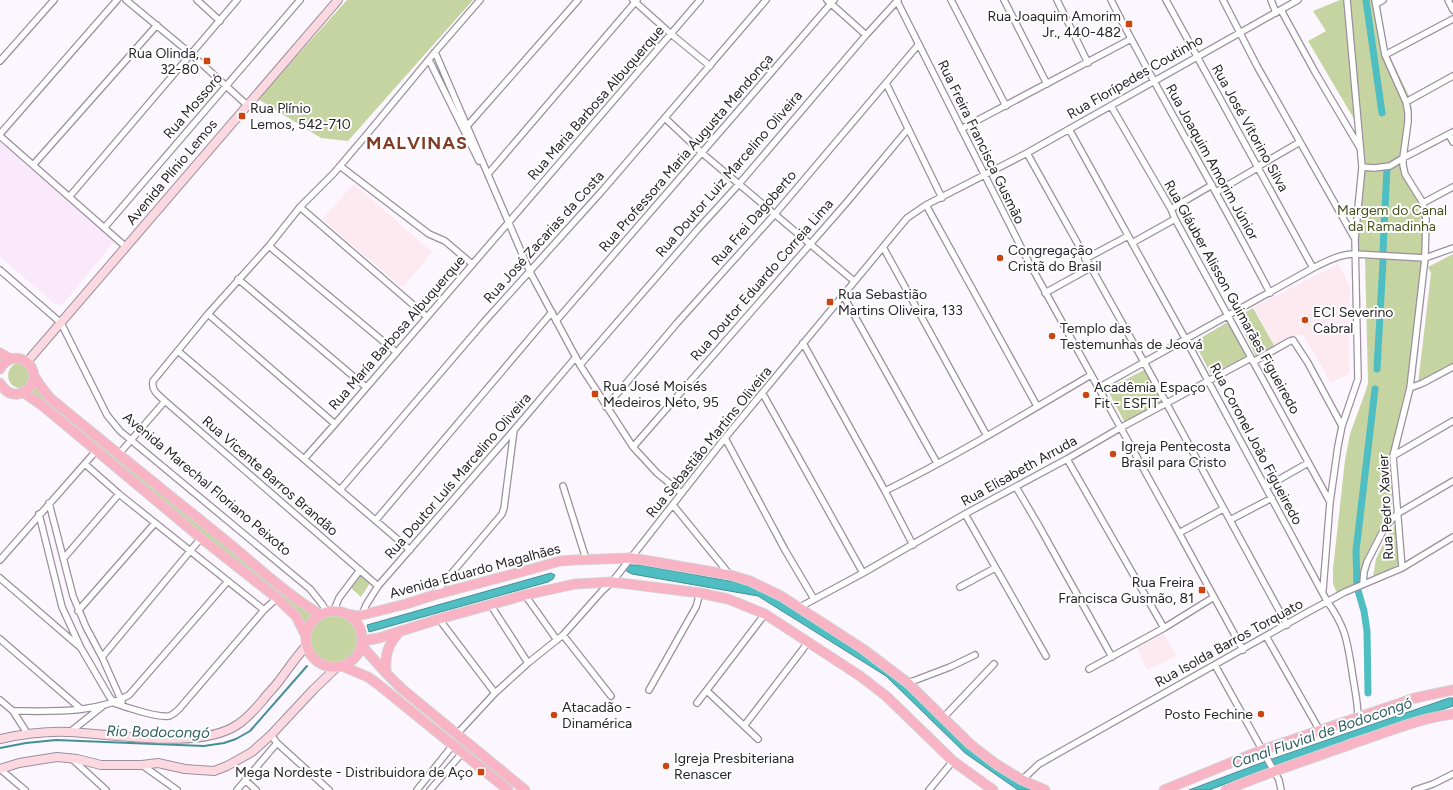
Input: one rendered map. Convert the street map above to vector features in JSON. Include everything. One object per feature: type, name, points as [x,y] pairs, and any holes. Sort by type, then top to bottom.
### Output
[{"type":"main road","points":[[0,353],[11,359]]},
{"type":"main road","points":[[0,369],[6,361],[11,359],[20,359],[27,362],[33,370],[34,376],[50,398],[293,597],[327,613],[346,614],[351,617],[360,630],[362,643],[386,673],[402,689],[525,790]]},
{"type":"main road","points":[[1,389],[12,393],[23,392],[31,386],[34,376]]},
{"type":"main road","points":[[23,392],[43,406],[201,538],[277,598],[296,616],[307,641],[310,654],[316,661],[324,666],[340,666],[368,677],[463,752],[508,790]]},
{"type":"main road","name":"Avenida Eduardo Magalhães","points":[[346,614],[358,616],[560,561],[632,558],[730,575],[764,587],[800,607],[868,653],[908,683],[970,744],[996,764],[1022,780],[1045,790]]},
{"type":"main road","points":[[340,666],[354,658],[362,643],[490,604],[575,584],[612,582],[700,593],[728,599],[765,614],[808,641],[860,676],[886,696],[953,761],[993,790]]},
{"type":"main road","points":[[307,641],[309,628],[314,620],[327,613]]},
{"type":"main road","points":[[386,673],[385,657],[388,648],[400,631]]},
{"type":"main road","points":[[1164,790],[1320,731],[1415,698],[1453,690]]},
{"type":"main road","points":[[1226,790],[1273,770],[1410,724],[1453,714]]},
{"type":"street","points":[[0,61],[54,0]]},
{"type":"street","points":[[117,0],[0,135],[126,247]]},
{"type":"street","points":[[126,0],[191,54],[247,105]]},
{"type":"street","points":[[196,0],[220,21]]},
{"type":"street","points":[[70,196],[237,0]]},
{"type":"street","name":"Rua Mossoró","points":[[105,227],[300,0]]},
{"type":"street","name":"Avenida Plínio Lemos","points":[[27,362],[338,0]]},
{"type":"street","points":[[410,550],[178,351],[300,207],[340,166],[480,0]]},
{"type":"street","points":[[468,126],[578,0]]},
{"type":"street","name":"Rua Maria Barbosa Albuquerque","points":[[509,222],[700,0]]},
{"type":"street","name":"Rua José Zacarias da Costa","points":[[340,490],[484,322],[530,272],[665,118],[766,0]]},
{"type":"street","name":"Rua Doutor Luiz Marcelino Oliveira","points":[[580,366],[897,0]]},
{"type":"street","name":"Rua Freira Francisca Gusmão","points":[[897,0],[984,176],[1045,293],[1243,650]]},
{"type":"street","points":[[951,0],[1006,106]]},
{"type":"street","points":[[1004,0],[1047,84]]},
{"type":"street","points":[[1057,0],[1088,63]]},
{"type":"street","name":"Rua Joaquim Amorim Júnior","points":[[1111,0],[1270,293]]},
{"type":"street","name":"Rua José Vitorino Silva","points":[[1166,0],[1313,268]]},
{"type":"street","points":[[1223,0],[1300,142],[1356,239]]},
{"type":"street","points":[[1271,0],[1279,11],[1361,150]]},
{"type":"street","name":"Rua Florípedes Coutinho","points":[[984,176],[1298,0]]},
{"type":"street","points":[[1322,590],[1330,502],[1342,426],[1358,378],[1356,239],[1362,167],[1347,0]]},
{"type":"street","name":"Rua Pedro Xavier","points":[[1383,0],[1376,2],[1385,55],[1406,102],[1408,122],[1403,158],[1405,174],[1423,203],[1426,219],[1425,258],[1410,388],[1393,456],[1402,568]]},
{"type":"street","points":[[1448,0],[1453,10]]},
{"type":"street","points":[[488,174],[635,1],[671,34],[710,66]]},
{"type":"street","points":[[830,1],[866,35]]},
{"type":"street","name":"Rua Professora Maria Augusta Mendonça","points":[[556,320],[702,153],[830,1]]},
{"type":"street","points":[[1385,55],[1453,19]]},
{"type":"street","points":[[34,164],[157,25]]},
{"type":"street","points":[[961,129],[1131,39]]},
{"type":"street","name":"Rua Frei Dagoberto","points":[[606,407],[677,323],[775,214],[919,44]]},
{"type":"street","points":[[435,52],[530,272],[580,366],[632,447],[681,493]]},
{"type":"street","points":[[429,60],[509,222]]},
{"type":"street","points":[[1406,102],[1453,76]]},
{"type":"street","points":[[886,83],[942,198]]},
{"type":"street","name":"Rua Gláuber Alisson Guimarães Figueiredo","points":[[1111,106],[1171,209],[1175,219],[1330,502]]},
{"type":"street","points":[[665,118],[702,153],[854,281]]},
{"type":"street","name":"Rua Doutor Eduardo Correia Lima","points":[[632,447],[809,243],[847,202],[908,129]]},
{"type":"street","name":"Rua Coronel João Figueiredo","points":[[1069,129],[1186,340],[1327,601],[1338,616],[1346,636],[1358,704],[1358,718]]},
{"type":"street","points":[[1362,167],[1383,168],[1390,166],[1451,133],[1453,142]]},
{"type":"street","points":[[1216,192],[1300,142]]},
{"type":"street","points":[[1027,153],[1090,268],[1144,362],[1287,624]]},
{"type":"street","points":[[340,166],[429,234],[445,240],[472,264]]},
{"type":"street","name":"Rua Sebastião Martins Oliveira","points":[[457,734],[495,693],[528,663],[563,635],[602,591],[612,582],[725,438],[763,394],[843,294],[907,218],[926,205],[984,176]]},
{"type":"street","points":[[1171,209],[1212,185]]},
{"type":"street","points":[[1423,203],[1453,187]]},
{"type":"street","points":[[926,205],[1037,406]]},
{"type":"street","points":[[300,207],[426,316]]},
{"type":"street","points":[[1132,243],[1175,219]]},
{"type":"street","name":"Rua María Barbosa Albuquerque","points":[[304,459],[426,316],[509,222]]},
{"type":"street","points":[[1085,259],[1128,236]]},
{"type":"street","points":[[268,246],[396,352]]},
{"type":"street","points":[[883,247],[987,436]]},
{"type":"street","points":[[1098,388],[1313,268],[1339,256],[1356,254],[1425,258],[1453,248]]},
{"type":"street","points":[[1045,293],[1090,268]]},
{"type":"street","points":[[0,270],[61,324]]},
{"type":"street","points":[[238,279],[366,387]]},
{"type":"street","points":[[843,294],[937,463]]},
{"type":"street","points":[[376,520],[552,312]]},
{"type":"street","points":[[208,314],[335,424]]},
{"type":"street","name":"Avenida Marechal Floriano Peixoto","points":[[61,324],[107,415],[120,431],[130,441],[310,589],[327,613]]},
{"type":"street","name":"Rua Elisabeth Arruda","points":[[800,607],[864,573],[965,514],[1067,459],[1120,428],[1208,381],[1290,341],[1294,340],[1342,426]]},
{"type":"street","points":[[803,343],[913,544]]},
{"type":"street","name":"Rua Vicente Barros Brandão","points":[[178,351],[153,381],[152,386],[154,391],[378,586]]},
{"type":"street","name":"Rua Doutor Luís Marcelino Oliveira","points":[[362,615],[370,598],[378,586],[576,357]]},
{"type":"street","points":[[1410,388],[1423,383],[1453,367]]},
{"type":"street","points":[[885,491],[987,436],[1091,375]]},
{"type":"street","points":[[763,394],[864,573]]},
{"type":"street","points":[[118,454],[164,401]]},
{"type":"street","points":[[1393,456],[1453,421]]},
{"type":"street","points":[[434,595],[502,514],[514,430]]},
{"type":"street","points":[[725,438],[785,550],[814,599]]},
{"type":"street","points":[[0,560],[96,451]]},
{"type":"street","points":[[1067,459],[1164,628]]},
{"type":"street","points":[[1266,487],[1308,463]]},
{"type":"street","points":[[85,464],[119,494],[264,610]]},
{"type":"street","points":[[1363,584],[1364,572],[1371,551],[1385,527],[1397,514],[1453,481]]},
{"type":"street","points":[[564,486],[586,559]]},
{"type":"street","points":[[1016,486],[1112,657]]},
{"type":"street","points":[[64,558],[119,494]]},
{"type":"street","points":[[1230,520],[1272,498]]},
{"type":"street","points":[[49,503],[78,611],[122,699],[123,706]]},
{"type":"street","points":[[673,504],[730,575]]},
{"type":"street","points":[[1179,533],[1223,509]]},
{"type":"street","points":[[39,514],[62,607],[81,648],[114,703],[159,715],[170,716],[174,714],[180,709],[264,610],[277,598]]},
{"type":"street","points":[[965,514],[1046,656]]},
{"type":"street","points":[[78,611],[155,523]]},
{"type":"street","name":"Rua Isolda Barros Torquato","points":[[1022,780],[1039,764],[1180,683],[1243,650],[1327,601],[1402,568],[1453,537]]},
{"type":"street","points":[[102,658],[201,538]]},
{"type":"street","points":[[960,587],[995,568]]},
{"type":"street","points":[[327,613],[360,570]]},
{"type":"street","points":[[0,578],[81,648]]},
{"type":"street","points":[[13,711],[81,709],[114,703],[129,695],[228,581]]},
{"type":"street","points":[[649,690],[696,606],[700,593]]},
{"type":"street","points":[[524,595],[557,640]]},
{"type":"street","points":[[1089,669],[1164,628],[1214,597]]},
{"type":"street","points":[[490,604],[528,663]]},
{"type":"street","points":[[697,703],[765,614]]},
{"type":"street","points":[[438,619],[495,693]]},
{"type":"street","points":[[563,635],[611,696]]},
{"type":"street","points":[[1266,636],[1320,731]]},
{"type":"street","points":[[0,639],[81,709]]},
{"type":"street","points":[[0,739],[27,733],[70,732],[150,738],[190,739],[220,733],[236,726],[252,712],[272,690],[307,641]]},
{"type":"street","points":[[744,726],[808,641]]},
{"type":"street","points":[[908,683],[950,667],[975,655]]},
{"type":"street","points":[[943,718],[994,664]]},
{"type":"street","points":[[1215,665],[1279,780],[1281,790]]},
{"type":"street","points":[[0,769],[19,763],[44,758],[71,758],[101,765],[142,765],[164,763],[185,769],[214,771],[227,766],[252,752],[271,735],[314,689],[340,666]]},
{"type":"street","points":[[707,691],[758,739]]},
{"type":"street","points":[[0,700],[13,711],[27,733]]},
{"type":"street","points":[[70,732],[104,705]]},
{"type":"street","points":[[271,735],[277,743],[329,790]]},
{"type":"street","points":[[236,790],[277,743]]},
{"type":"street","points":[[417,790],[453,745]]},
{"type":"street","points":[[430,790],[463,752]]},
{"type":"street","points":[[71,758],[106,790]]},
{"type":"street","points":[[929,790],[953,761]]},
{"type":"street","points":[[142,765],[177,790]]},
{"type":"street","points":[[0,769],[25,790]]},
{"type":"street","points":[[1415,790],[1433,784],[1453,774]]},
{"type":"street","points":[[245,780],[256,790]]},
{"type":"street","points":[[1428,790],[1433,784]]},
{"type":"shaded area","points":[[0,135],[115,241],[62,305],[55,304],[0,257]]},
{"type":"shaded area","points":[[354,184],[432,252],[403,288],[322,219]]},
{"type":"shaded area","name":"ECI Severino Cabral","points":[[1338,264],[1350,287],[1349,374],[1331,383],[1304,336],[1298,334],[1275,347],[1254,307]]},
{"type":"shaded area","points":[[1164,634],[1176,656],[1147,670],[1137,648]]},
{"type":"green space","points":[[347,0],[473,0],[348,141],[321,138],[258,99]]},
{"type":"green space","points":[[1340,0],[1344,0],[1357,124],[1308,41],[1326,31],[1313,11]]},
{"type":"green space","name":"Margem do Canal da Ramadinha","points":[[1347,0],[1379,0],[1386,43],[1390,57],[1411,100],[1412,115],[1405,164],[1408,176],[1427,204],[1430,216],[1426,256],[1357,252],[1355,236],[1360,148]]},
{"type":"green space","points":[[1453,254],[1453,363],[1418,384],[1431,273],[1428,267]]},
{"type":"green space","name":"Margem do Canal da Ramadinha","points":[[1365,258],[1422,261],[1407,384],[1390,457],[1392,503],[1365,557],[1362,580],[1337,593],[1333,584],[1333,569],[1345,460],[1350,434],[1368,383]]},
{"type":"green space","points":[[1253,308],[1275,347],[1256,357],[1237,317]]},
{"type":"green space","points":[[1231,320],[1250,355],[1211,374],[1194,342]]},
{"type":"green space","points":[[19,362],[23,363],[33,375],[24,388],[13,386],[8,378],[10,369]]},
{"type":"green space","points":[[1146,369],[1164,402],[1125,423],[1107,389]]},
{"type":"green space","points":[[35,379],[43,391],[319,615],[311,622],[306,633],[299,618],[25,392]]},
{"type":"green space","points":[[1397,523],[1401,564],[1373,576],[1376,559],[1385,540]]},
{"type":"green space","points":[[360,576],[370,583],[361,597],[351,588]]},
{"type":"green space","points":[[334,613],[344,615],[352,621],[358,629],[360,639],[358,649],[352,657],[344,663],[334,665],[324,663],[316,657],[310,649],[308,639],[310,629],[316,621],[324,615]]},
{"type":"water","points":[[629,565],[640,565],[758,586],[888,670],[968,747],[1023,786],[1035,790],[1018,790],[965,753],[886,676],[758,596],[632,574],[624,569]]},
{"type":"water","points":[[551,573],[555,575],[553,579],[548,582],[369,632],[367,625]]},
{"type":"water","points":[[1449,698],[1453,698],[1453,706],[1271,767],[1209,790],[1189,790],[1269,760]]},
{"type":"waterway","points":[[1366,0],[1382,113]]},
{"type":"waterway","points":[[1383,250],[1387,168]]},
{"type":"waterway","points":[[1377,369],[1383,261]]},
{"type":"waterway","points":[[1368,693],[1367,631],[1364,611],[1357,587],[1356,551],[1375,389]]},
{"type":"waterway","name":"Rio Bodocongó","points":[[0,748],[26,743],[56,740],[204,746],[224,743],[236,739],[250,731],[307,666]]},
{"type":"place","name":"Rua Joaquim Amorim Jr., 440-482","points":[[1129,24]]},
{"type":"place","name":"Rua Olinda, 32-80","points":[[207,61]]},
{"type":"place","name":"Rua Plínio Lemos, 542-710","points":[[242,116]]},
{"type":"place","name":"Congregação Cristã do Brasil","points":[[1000,258]]},
{"type":"place","name":"Rua Sebastião Martins Oliveira, 133","points":[[830,302]]},
{"type":"place","name":"ECI Severino Cabral","points":[[1305,320]]},
{"type":"place","name":"Templo das Testemunhas de Jeová","points":[[1052,336]]},
{"type":"place","name":"Rua José Moisés Medeiros Neto, 95","points":[[595,394]]},
{"type":"place","name":"Acadêmia Espaço Fit - ESFIT","points":[[1086,395]]},
{"type":"place","name":"Igreja Pentecosta Brasil para Cristo","points":[[1113,454]]},
{"type":"place","name":"Rua Freira Francisca Gusmão, 81","points":[[1202,590]]},
{"type":"place","name":"Posto Fechine","points":[[1261,714]]},
{"type":"place","name":"Atacadão - Dinamérica","points":[[554,715]]},
{"type":"place","name":"Igreja Presbiteriana Renascer","points":[[666,766]]},
{"type":"place","name":"Mega Nordeste - Distribuidora de Aço","points":[[481,772]]},
{"type":"district","name":"MALVINAS","points":[[417,143]]},
{"type":"water label","name":"Canal Fluvial de Bodocongó","points":[[1322,733]]}]
